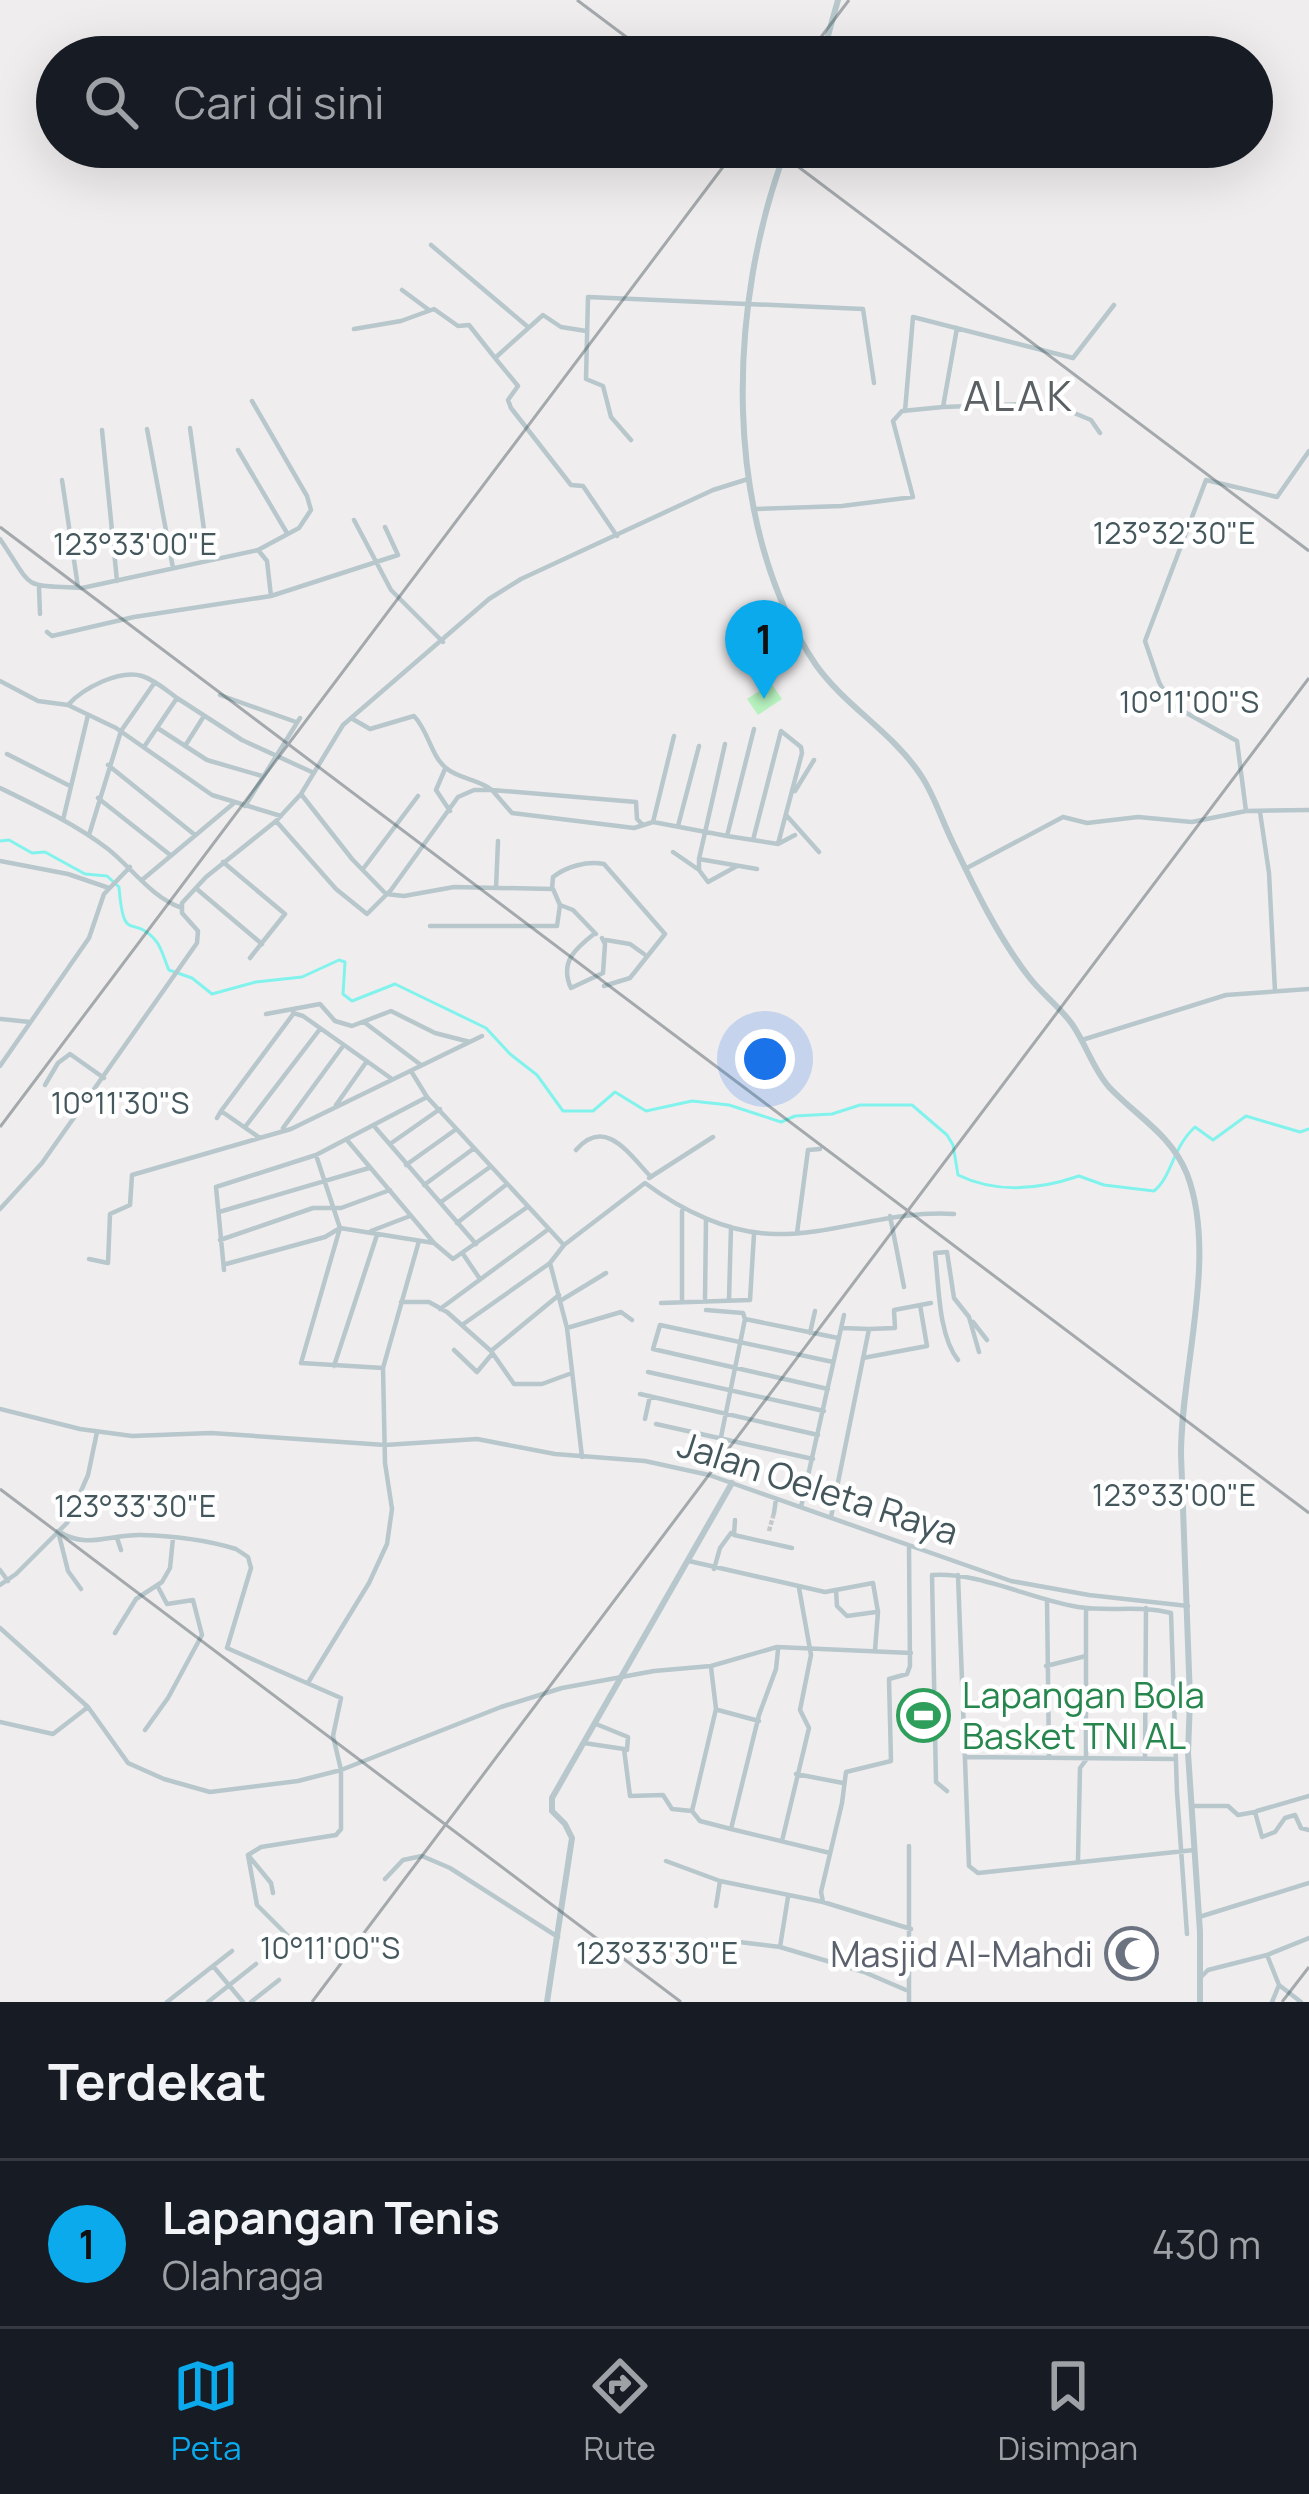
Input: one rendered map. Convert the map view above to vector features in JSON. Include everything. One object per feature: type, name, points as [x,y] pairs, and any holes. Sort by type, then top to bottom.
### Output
[{"type":"street","points":[[828,36],[838,0]]},
{"type":"street","points":[[780,168],[762,226],[741,411],[748,479],[773,582],[824,676],[913,764],[998,930],[1030,978],[1082,1040],[1106,1084],[1142,1113],[1168,1144],[1181,1163],[1191,1194],[1199,1259],[1181,1423],[1200,2002]]},
{"type":"street","points":[[431,245],[528,327]]},
{"type":"street","points":[[402,290],[429,310]]},
{"type":"street","points":[[631,440],[611,417],[603,386],[586,379],[586,302],[592,296],[863,309],[874,383]]},
{"type":"street","points":[[905,410],[911,319],[1076,358],[1084,340],[1114,304]]},
{"type":"street","points":[[354,329],[434,309],[458,326],[469,325],[518,386],[508,400],[511,408],[571,485],[583,487],[617,536]]},
{"type":"street","points":[[495,358],[543,315],[557,326],[586,331]]},
{"type":"street","points":[[943,407],[957,328]]},
{"type":"street","points":[[0,539],[15,566],[39,588],[117,581],[258,550],[306,522],[311,510],[310,500],[252,401]]},
{"type":"street","points":[[756,509],[912,498],[893,421],[905,410],[1050,403],[1090,420],[1100,433]]},
{"type":"street","points":[[190,428],[208,559]]},
{"type":"street","points":[[147,429],[173,568]]},
{"type":"street","points":[[102,430],[117,581]]},
{"type":"street","points":[[238,450],[287,533]]},
{"type":"street","points":[[1246,811],[1237,741],[1172,705],[1145,640],[1206,480],[1277,497],[1309,452]]},
{"type":"street","points":[[62,479],[78,587]]},
{"type":"street","points":[[0,1209],[33,1175],[199,940],[198,931],[182,913],[196,888],[301,794],[351,718],[509,585],[713,490],[748,479]]},
{"type":"street","points":[[354,520],[391,590],[443,642]]},
{"type":"street","points":[[47,632],[52,636],[134,617],[271,596],[399,554],[385,527]]},
{"type":"street","points":[[258,550],[267,561],[271,596]]},
{"type":"street","points":[[39,588],[40,614]]},
{"type":"street","points":[[68,704],[89,688],[129,674],[155,682],[242,740],[314,773]]},
{"type":"street","points":[[0,681],[38,701],[68,704],[121,731],[198,788],[278,819],[364,913],[386,894],[461,794],[492,790],[636,802],[637,819],[643,825]]},
{"type":"street","points":[[89,836],[121,731],[155,682]]},
{"type":"street","points":[[220,695],[298,720],[244,806]]},
{"type":"street","points":[[143,749],[177,698]]},
{"type":"street","points":[[63,820],[88,715]]},
{"type":"street","points":[[184,746],[204,716]]},
{"type":"street","points":[[351,718],[370,729],[416,717],[446,769],[475,778],[512,813],[634,828],[653,822],[778,844],[795,835]]},
{"type":"street","points":[[157,728],[215,764],[262,776]]},
{"type":"street","points":[[728,836],[754,729]]},
{"type":"street","points":[[753,839],[781,731],[801,747],[778,844]]},
{"type":"street","points":[[653,822],[674,736]]},
{"type":"street","points":[[699,870],[702,832],[725,744]]},
{"type":"street","points":[[678,826],[699,746]]},
{"type":"street","points":[[7,754],[68,785]]},
{"type":"street","points":[[792,791],[814,760]]},
{"type":"street","points":[[107,765],[195,835]]},
{"type":"street","points":[[446,769],[436,790],[450,811]]},
{"type":"street","points":[[0,788],[89,836],[165,901],[182,908]]},
{"type":"street","points":[[301,794],[386,894],[404,896],[454,887],[552,889],[560,905],[560,924],[555,926],[430,926]]},
{"type":"street","points":[[363,868],[418,796]]},
{"type":"street","points":[[98,798],[170,854]]},
{"type":"street","points":[[142,880],[234,803]]},
{"type":"street","points":[[965,869],[1064,817],[1087,823],[1138,817],[1192,822],[1246,811],[1309,810]]},
{"type":"street","points":[[1259,811],[1269,873],[1276,991]]},
{"type":"street","points":[[786,814],[819,852]]},
{"type":"street","points":[[496,888],[498,841]]},
{"type":"street","points":[[674,852],[708,882],[737,866]]},
{"type":"street","points":[[699,859],[757,869]]},
{"type":"street","points":[[0,862],[111,886]]},
{"type":"street","points":[[223,862],[285,914],[250,958]]},
{"type":"street","points":[[552,889],[555,875],[569,868],[595,862],[607,866],[666,936],[630,978],[604,986]]},
{"type":"street","points":[[0,1066],[89,938],[98,903],[130,867]]},
{"type":"street","points":[[196,888],[262,944]]},
{"type":"street","points":[[560,905],[573,910],[598,936],[605,944],[603,973],[571,988],[567,980],[574,946],[598,936],[630,944],[646,956]]},
{"type":"street","points":[[1082,1040],[1203,1000],[1309,989]]},
{"type":"street","points":[[266,1014],[318,1004],[342,1024],[356,1026],[378,1013],[395,1011],[435,1033],[470,1042]]},
{"type":"street","points":[[290,1012],[392,1079]]},
{"type":"street","points":[[217,1118],[290,1012]]},
{"type":"street","points":[[2,1019],[30,1022]]},
{"type":"street","points":[[364,1022],[421,1065]]},
{"type":"street","points":[[245,1126],[320,1029]]},
{"type":"street","points":[[89,1259],[108,1263],[110,1214],[130,1204],[132,1175],[280,1132],[482,1036]]},
{"type":"street","points":[[280,1132],[343,1046]]},
{"type":"street","points":[[44,1085],[70,1054],[104,1078]]},
{"type":"street","points":[[336,1105],[367,1061]]},
{"type":"street","points":[[410,1070],[427,1097],[564,1245]]},
{"type":"street","points":[[427,1097],[316,1156],[214,1189],[224,1267],[325,1237],[340,1228],[434,1243]]},
{"type":"street","points":[[388,1145],[440,1109]]},
{"type":"street","points":[[220,1111],[260,1138]]},
{"type":"street","points":[[374,1125],[476,1244]]},
{"type":"street","points":[[406,1165],[457,1129]]},
{"type":"street","points":[[576,1150],[588,1138],[602,1135],[616,1141],[648,1180],[682,1208],[754,1232],[797,1233],[890,1216],[954,1214]]},
{"type":"street","points":[[461,1326],[550,1263],[564,1245],[648,1180],[713,1137]]},
{"type":"street","points":[[347,1140],[450,1259],[527,1207]]},
{"type":"street","points":[[424,1185],[474,1148]]},
{"type":"street","points":[[797,1233],[808,1150],[820,1149]]},
{"type":"street","points":[[316,1156],[340,1228],[300,1360],[308,1367],[383,1368]]},
{"type":"street","points":[[440,1204],[490,1167]]},
{"type":"street","points":[[217,1212],[369,1168]]},
{"type":"street","points":[[457,1222],[507,1184]]},
{"type":"street","points":[[220,1240],[313,1208],[341,1208],[390,1190]]},
{"type":"street","points":[[682,1208],[682,1301]]},
{"type":"street","points":[[374,1232],[411,1215]]},
{"type":"street","points":[[890,1216],[904,1287]]},
{"type":"street","points":[[705,1298],[706,1217]]},
{"type":"street","points":[[730,1299],[731,1225]]},
{"type":"street","points":[[440,1310],[548,1230]]},
{"type":"street","points":[[334,1366],[376,1247],[374,1232]]},
{"type":"street","points":[[661,1303],[705,1298],[748,1301],[752,1297],[754,1232]]},
{"type":"street","points":[[309,1682],[387,1544],[392,1509],[383,1368],[419,1241]]},
{"type":"street","points":[[958,1360],[952,1354],[935,1253],[947,1252],[956,1301],[987,1340]]},
{"type":"street","points":[[463,1253],[480,1279]]},
{"type":"street","points":[[550,1263],[567,1328],[582,1457]]},
{"type":"street","points":[[454,1350],[477,1372],[492,1352],[559,1298],[606,1273]]},
{"type":"street","points":[[942,1303],[956,1301]]},
{"type":"street","points":[[401,1302],[430,1302],[492,1352],[514,1384],[542,1384],[572,1373]]},
{"type":"street","points":[[842,1328],[896,1328],[894,1310],[932,1303]]},
{"type":"street","points":[[863,1358],[927,1346],[920,1305]]},
{"type":"street","points":[[706,1310],[743,1313],[745,1319],[721,1438]]},
{"type":"street","points":[[811,1333],[815,1311]]},
{"type":"street","points":[[567,1328],[621,1312],[632,1320]]},
{"type":"street","points":[[801,1507],[844,1315]]},
{"type":"street","points":[[970,1317],[979,1352]]},
{"type":"street","points":[[745,1319],[838,1338]]},
{"type":"street","points":[[828,1389],[653,1349],[661,1325],[833,1362]]},
{"type":"street","points":[[831,1517],[869,1329]]},
{"type":"street","points":[[648,1372],[824,1410]]},
{"type":"street","points":[[640,1394],[818,1435]]},
{"type":"street","points":[[645,1419],[650,1396]]},
{"type":"street","name":"Jalan Oeleta Raya","points":[[0,1409],[97,1432],[144,1437],[211,1433],[385,1444],[477,1439],[582,1457],[645,1461],[732,1483],[894,1538],[909,1548],[1046,1589],[1188,1606]]},
{"type":"street","points":[[656,1424],[812,1459]]},
{"type":"street","points":[[0,1570],[4,1583],[67,1523],[97,1432]]},
{"type":"street","points":[[549,2002],[572,1838],[551,1803],[732,1483]]},
{"type":"street","points":[[774,1513],[776,1499]]},
{"type":"street","points":[[714,1569],[735,1520]]},
{"type":"street","points":[[58,1531],[73,1541],[173,1538],[225,1545],[248,1557],[251,1568],[226,1648],[341,1698],[333,1736],[344,1808],[336,1835],[256,1849],[248,1855]]},
{"type":"street","points":[[58,1531],[68,1571],[81,1589]]},
{"type":"street","points":[[768,1544],[769,1531]]},
{"type":"street","points":[[731,1533],[792,1548]]},
{"type":"street","points":[[117,1538],[121,1550]]},
{"type":"street","points":[[115,1633],[138,1597],[158,1586],[170,1568],[173,1538]]},
{"type":"street","points":[[823,1902],[820,1892],[848,1770],[891,1762],[889,1678],[909,1672],[909,1548]]},
{"type":"street","points":[[689,1561],[799,1588],[836,1590],[873,1583],[878,1612],[874,1650]]},
{"type":"street","points":[[958,1575],[966,1860],[974,1870],[1194,1850]]},
{"type":"street","points":[[947,1791],[937,1782],[930,1577],[958,1575],[1086,1609],[1146,1608],[1174,1616],[1180,1851],[1187,1934]]},
{"type":"street","points":[[145,1730],[202,1635],[194,1600],[167,1604],[158,1586]]},
{"type":"street","points":[[782,1841],[809,1728],[800,1710],[809,1673],[809,1646],[799,1588]]},
{"type":"street","points":[[836,1590],[838,1608],[847,1616],[878,1612]]},
{"type":"street","points":[[1047,1600],[1049,1759]]},
{"type":"street","points":[[1145,1757],[1146,1608]]},
{"type":"street","points":[[1078,1859],[1080,1768],[1086,1760],[1086,1609]]},
{"type":"street","points":[[0,1628],[88,1707],[134,1767],[210,1792],[341,1770],[562,1688],[711,1666],[777,1647],[910,1653]]},
{"type":"street","points":[[731,1829],[776,1669],[777,1647]]},
{"type":"street","points":[[1046,1666],[1086,1656]]},
{"type":"street","points":[[692,1811],[716,1709],[711,1666]]},
{"type":"street","points":[[0,1722],[53,1734],[88,1707]]},
{"type":"street","points":[[716,1709],[758,1721]]},
{"type":"street","points":[[596,1724],[628,1737],[630,1796],[663,1795],[672,1809],[692,1811],[700,1821],[830,1853]]},
{"type":"street","points":[[584,1743],[622,1748],[625,1753]]},
{"type":"street","points":[[966,1757],[1177,1760]]},
{"type":"street","points":[[796,1774],[843,1783]]},
{"type":"street","points":[[1190,1806],[1228,1806],[1238,1815],[1309,1796]]},
{"type":"street","points":[[1255,1812],[1262,1837],[1295,1815],[1301,1828],[1309,1830]]},
{"type":"street","points":[[909,1846],[909,2002]]},
{"type":"street","points":[[248,1855],[271,1883],[273,1893]]},
{"type":"street","points":[[248,1855],[257,1905],[292,1940]]},
{"type":"street","points":[[386,1879],[403,1860],[427,1858],[558,1937]]},
{"type":"street","points":[[666,1861],[720,1881],[823,1902],[910,1928]]},
{"type":"street","points":[[716,1906],[720,1881]]},
{"type":"street","points":[[1199,1917],[1309,1882]]},
{"type":"street","points":[[780,1947],[788,1897]]},
{"type":"street","points":[[1199,1978],[1208,1970],[1309,1938]]},
{"type":"street","points":[[739,1942],[780,1947],[906,1990]]},
{"type":"street","points":[[167,2002],[232,1951]]},
{"type":"street","points":[[1267,1955],[1279,1985],[1301,2002]]},
{"type":"street","points":[[208,2002],[256,1964]]},
{"type":"street","points":[[213,1966],[243,2002]]},
{"type":"street","points":[[251,2002],[279,1980]]},
{"type":"street","points":[[1272,2002],[1279,1985]]},
{"type":"green space","points":[[771,683],[782,699],[758,715],[747,699]]},
{"type":"waterway","points":[[0,841],[9,840],[32,853],[45,852],[85,874],[107,876],[119,887],[127,923],[156,941],[169,970],[192,978],[212,994],[256,982],[302,977],[339,960],[345,962],[343,994],[352,1001],[395,984],[486,1028],[537,1075],[563,1111],[593,1111],[615,1092],[646,1111],[692,1101],[729,1105],[781,1122],[860,1105],[912,1105],[947,1135],[958,1175],[1019,1188],[1079,1176],[1104,1185],[1154,1191],[1195,1127],[1213,1140],[1246,1116],[1300,1132],[1309,1129]]},
{"type":"tunnel","points":[[769,1531],[774,1513]]},
{"type":"place","name":"Lapangan Tenis","points":[[764,699]]},
{"type":"place","name":"Lapangan Bola Basket TNI AL","points":[[923,1716]]},
{"type":"place","name":"Masjid Al-Mahdi","points":[[1132,1954]]},
{"type":"district","name":"ALAK","points":[[1019,396]]}]
